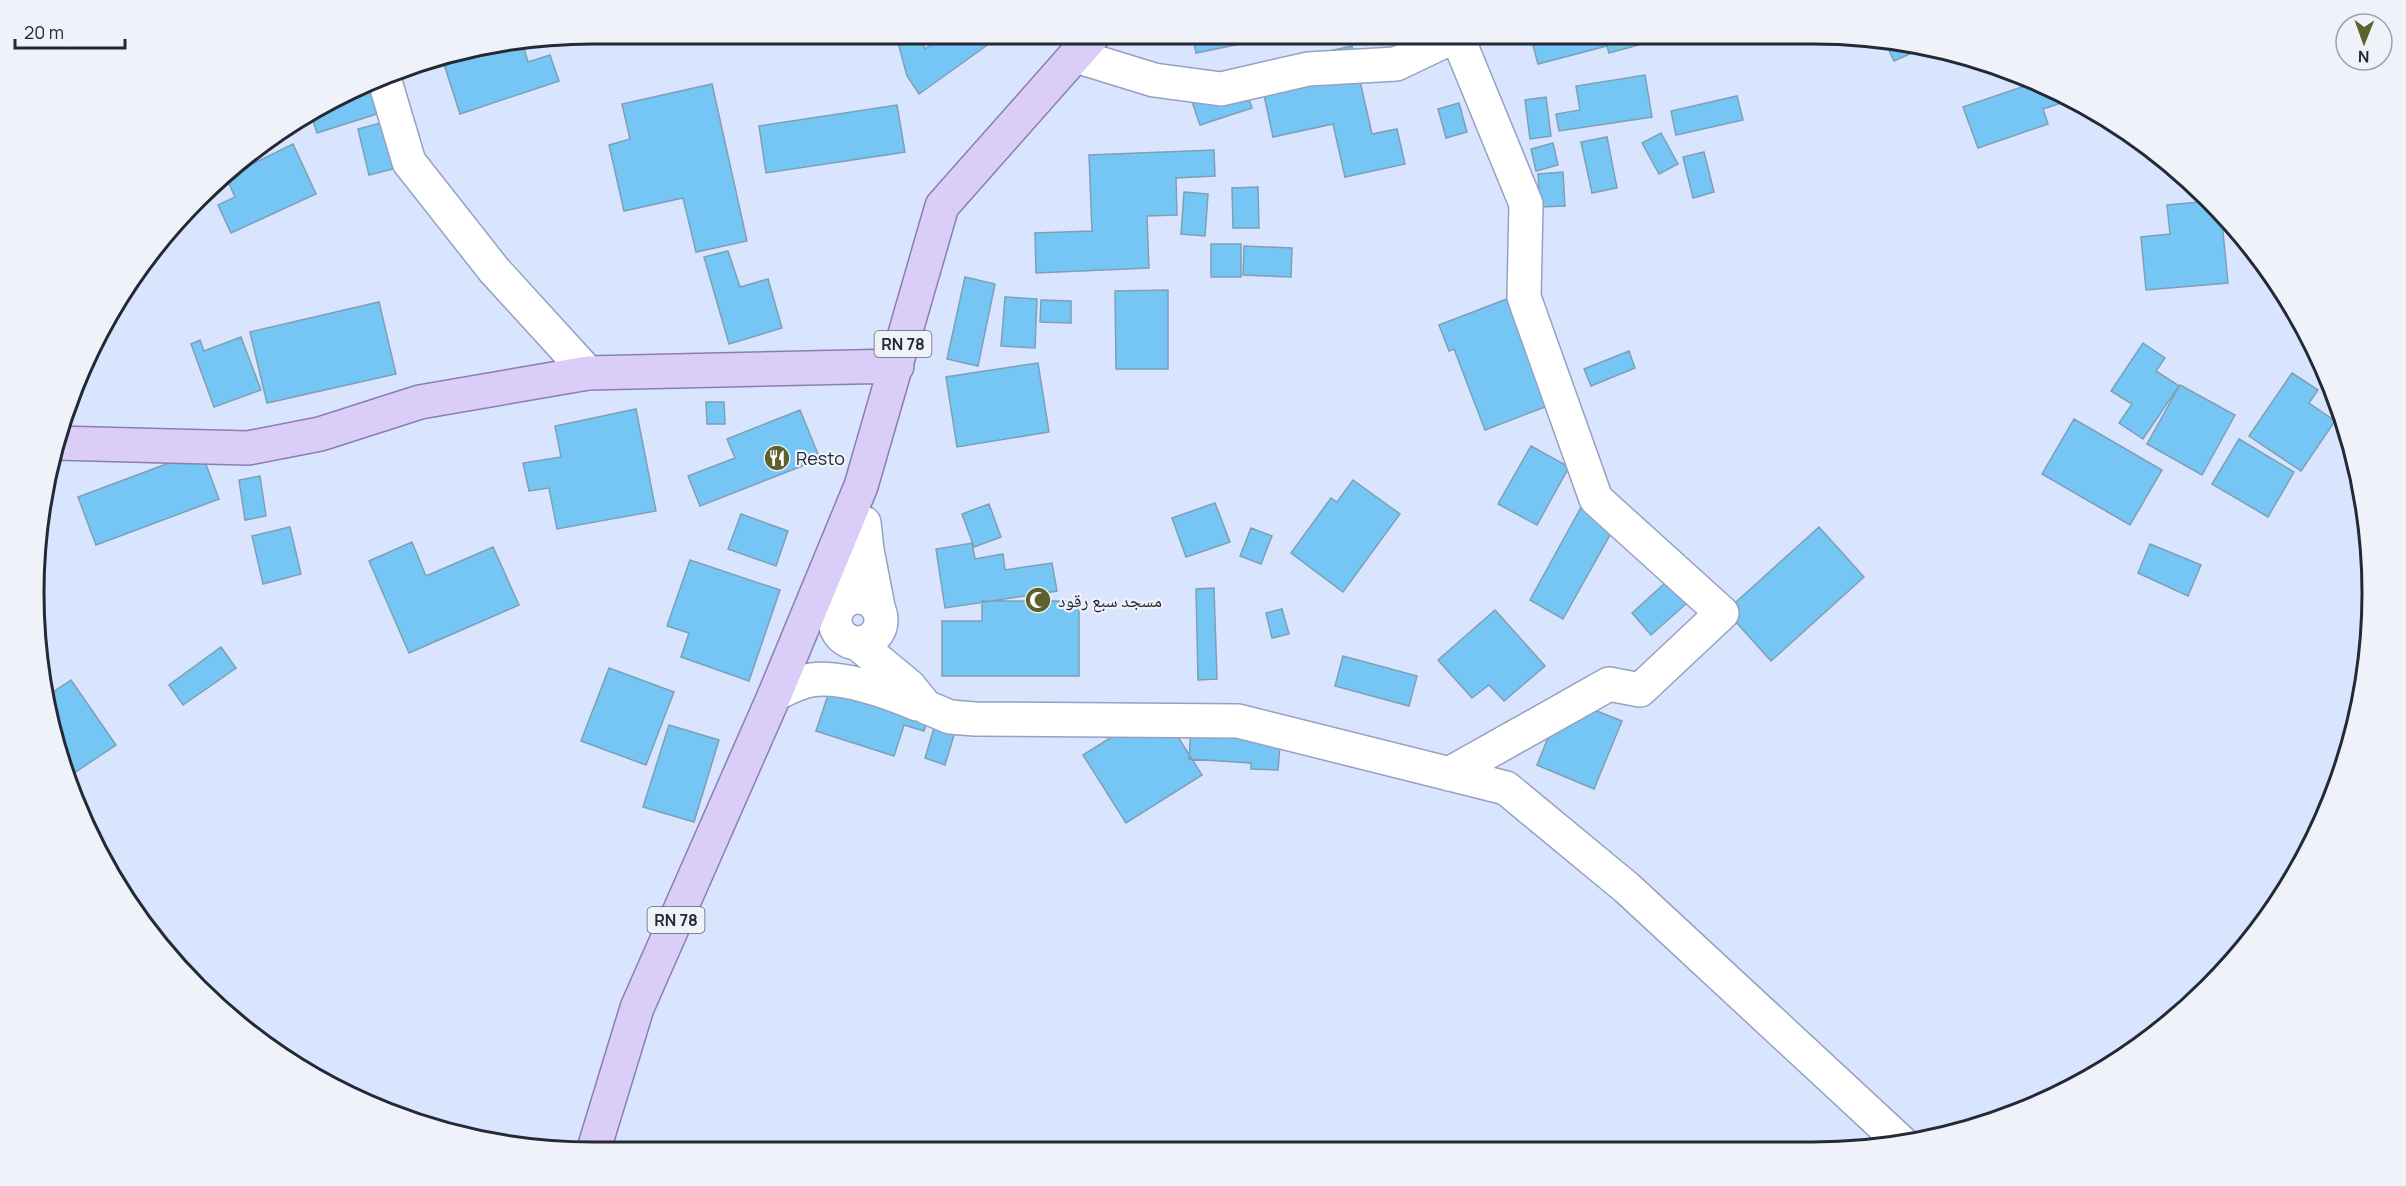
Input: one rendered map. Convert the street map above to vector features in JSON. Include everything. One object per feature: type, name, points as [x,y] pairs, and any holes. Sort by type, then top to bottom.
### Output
[{"type":"main road","name":"RN 78","points":[[595,1142],[637,1008],[775,694],[861,486],[942,206],[1085,45]]},
{"type":"main road","points":[[64,443],[248,447],[320,434],[420,402],[588,373],[897,366]]},
{"type":"street","points":[[1085,45],[1154,80],[1221,89],[1308,69],[1396,64],[1439,44]]},
{"type":"street","points":[[1449,774],[1609,684],[1640,690],[1722,613],[1596,499],[1524,297],[1526,204],[1462,44]]},
{"type":"street","points":[[386,84],[409,162],[494,270],[588,373]]},
{"type":"street","points":[[861,486],[867,550],[866,630],[917,697]]},
{"type":"street","points":[[775,694],[811,663],[866,630],[873,601],[858,596],[843,601],[838,607],[861,486]]},
{"type":"street","points":[[775,694],[811,680],[848,682],[917,697],[950,717],[1238,720],[1506,788],[1627,888],[1895,1136]]},
{"type":"building","points":[[897,44],[923,44],[925,49],[932,44],[989,44],[919,94],[907,76]]},
{"type":"building","points":[[1194,44],[1240,44],[1196,53]]},
{"type":"building","points":[[1533,44],[1642,44],[1609,53],[1607,46],[1538,64]]},
{"type":"building","points":[[1352,46],[1372,134],[1397,129],[1405,164],[1345,177],[1333,124],[1273,137],[1261,81],[1298,58]]},
{"type":"building","points":[[521,48],[524,48],[528,62],[550,55],[559,81],[460,114],[444,64]]},
{"type":"building","points":[[1888,49],[1912,53],[1894,61]]},
{"type":"building","points":[[1241,75],[1252,108],[1200,125],[1189,93]]},
{"type":"building","points":[[1645,75],[1652,117],[1559,131],[1556,114],[1580,110],[1576,86]]},
{"type":"building","points":[[396,80],[405,105],[317,133],[313,120],[350,100]]},
{"type":"building","points":[[712,84],[747,241],[696,252],[683,198],[624,211],[609,145],[630,139],[622,104]]},
{"type":"building","points":[[2025,86],[2061,103],[2043,109],[2048,124],[1978,148],[1963,107]]},
{"type":"building","points":[[1737,96],[1743,120],[1676,135],[1671,111]]},
{"type":"building","points":[[1546,97],[1551,136],[1530,139],[1525,100]]},
{"type":"building","points":[[1459,103],[1467,132],[1446,138],[1438,109]]},
{"type":"building","points":[[897,105],[905,152],[766,173],[759,126]]},
{"type":"building","points":[[396,119],[408,165],[369,175],[358,129]]},
{"type":"building","points":[[1661,133],[1678,164],[1659,174],[1642,143]]},
{"type":"building","points":[[1607,137],[1617,188],[1592,193],[1581,142]]},
{"type":"building","points":[[1553,143],[1558,165],[1536,171],[1531,149]]},
{"type":"building","points":[[293,144],[316,194],[231,233],[218,205],[235,197],[228,182],[246,167]]},
{"type":"building","points":[[1214,150],[1215,176],[1176,178],[1177,215],[1147,216],[1149,268],[1036,273],[1035,233],[1092,231],[1089,155]]},
{"type":"building","points":[[1704,152],[1714,192],[1693,198],[1683,157]]},
{"type":"building","points":[[1563,172],[1565,206],[1540,207],[1538,174]]},
{"type":"building","points":[[1258,187],[1259,228],[1233,228],[1232,188]]},
{"type":"building","points":[[1184,192],[1208,194],[1205,236],[1181,234]]},
{"type":"building","points":[[2200,202],[2223,227],[2228,283],[2146,290],[2141,237],[2170,234],[2167,205]]},
{"type":"building","points":[[1211,244],[1241,244],[1241,277],[1211,277]]},
{"type":"building","points":[[1244,246],[1292,248],[1291,277],[1243,275]]},
{"type":"building","points":[[728,251],[740,287],[768,279],[782,328],[729,344],[704,257]]},
{"type":"building","points":[[965,277],[995,284],[978,366],[947,359]]},
{"type":"building","points":[[1168,290],[1168,369],[1116,369],[1115,291]]},
{"type":"building","points":[[1517,295],[1558,402],[1485,430],[1454,349],[1449,351],[1439,325]]},
{"type":"building","points":[[1005,297],[1037,299],[1035,348],[1001,346]]},
{"type":"building","points":[[1041,300],[1071,301],[1071,323],[1040,322]]},
{"type":"building","points":[[379,302],[396,374],[267,403],[250,332]]},
{"type":"building","points":[[241,337],[261,390],[214,407],[191,344],[200,340],[204,351]]},
{"type":"building","points":[[2143,343],[2165,358],[2156,371],[2179,386],[2143,439],[2119,423],[2132,404],[2111,391]]},
{"type":"building","points":[[1629,351],[1635,368],[1591,386],[1584,369]]},
{"type":"building","points":[[1038,363],[1049,432],[957,447],[946,377]]},
{"type":"building","points":[[2292,373],[2318,390],[2309,403],[2335,421],[2301,471],[2249,436]]},
{"type":"building","points":[[2180,385],[2235,415],[2202,475],[2147,444]]},
{"type":"building","points":[[706,402],[724,402],[725,424],[707,424]]},
{"type":"building","points":[[636,409],[656,511],[557,529],[549,488],[529,491],[523,463],[561,457],[555,426]]},
{"type":"building","name":"Resto","points":[[800,410],[820,459],[700,506],[688,476],[735,458],[727,439]]},
{"type":"building","points":[[2074,419],[2162,470],[2130,525],[2042,474]]},
{"type":"building","points":[[2239,439],[2294,472],[2268,517],[2212,484]]},
{"type":"building","points":[[1531,446],[1569,467],[1537,525],[1498,504]]},
{"type":"building","points":[[201,451],[219,499],[96,545],[78,497]]},
{"type":"building","points":[[260,476],[266,516],[245,520],[239,480]]},
{"type":"building","points":[[1353,480],[1400,514],[1343,592],[1291,553],[1331,498],[1337,502]]},
{"type":"building","points":[[1590,491],[1624,510],[1563,619],[1530,600]]},
{"type":"building","points":[[1215,503],[1230,542],[1186,557],[1172,518]]},
{"type":"building","points":[[989,504],[1001,537],[974,547],[962,514]]},
{"type":"building","points":[[741,514],[788,531],[776,566],[728,549]]},
{"type":"building","points":[[290,527],[301,574],[263,584],[252,536]]},
{"type":"building","points":[[1819,527],[1864,577],[1771,661],[1726,611]]},
{"type":"building","points":[[1251,528],[1272,536],[1261,564],[1240,556]]},
{"type":"building","points":[[412,542],[426,576],[493,547],[519,605],[409,653],[369,561]]},
{"type":"building","points":[[972,543],[975,559],[1003,554],[1005,570],[1052,563],[1057,591],[945,608],[936,549]]},
{"type":"building","points":[[2150,544],[2201,565],[2188,596],[2138,573]]},
{"type":"building","points":[[690,560],[780,590],[749,681],[681,657],[689,633],[667,626]]},
{"type":"building","points":[[1686,564],[1706,586],[1651,635],[1632,613]]},
{"type":"building","points":[[1214,588],[1217,679],[1198,680],[1196,589]]},
{"type":"building","points":[[982,601],[1079,601],[1079,676],[942,676],[942,621],[982,621]]},
{"type":"building","points":[[1282,609],[1289,634],[1272,638],[1266,613]]},
{"type":"building","points":[[1495,610],[1545,666],[1504,701],[1489,685],[1472,698],[1438,660]]},
{"type":"building","points":[[221,647],[236,668],[183,705],[169,685]]},
{"type":"building","points":[[1343,656],[1417,676],[1409,706],[1335,686]]},
{"type":"building","points":[[609,668],[674,692],[646,765],[581,741]]},
{"type":"building","points":[[71,680],[116,745],[74,773],[62,735],[53,692]]},
{"type":"building","points":[[833,680],[930,712],[924,731],[904,725],[894,756],[816,731]]},
{"type":"building","points":[[1564,698],[1622,721],[1594,789],[1537,765]]},
{"type":"building","points":[[1159,707],[1202,775],[1126,823],[1083,755]]},
{"type":"building","points":[[937,718],[957,725],[945,765],[925,758]]},
{"type":"building","points":[[669,725],[719,740],[694,822],[643,807]]},
{"type":"building","points":[[1191,727],[1281,733],[1278,770],[1251,769],[1251,763],[1189,759]]},
{"type":"place","name":"Resto","points":[[777,458]]},
{"type":"place","name":"مسجد سبع رقود","points":[[1038,600]]}]
